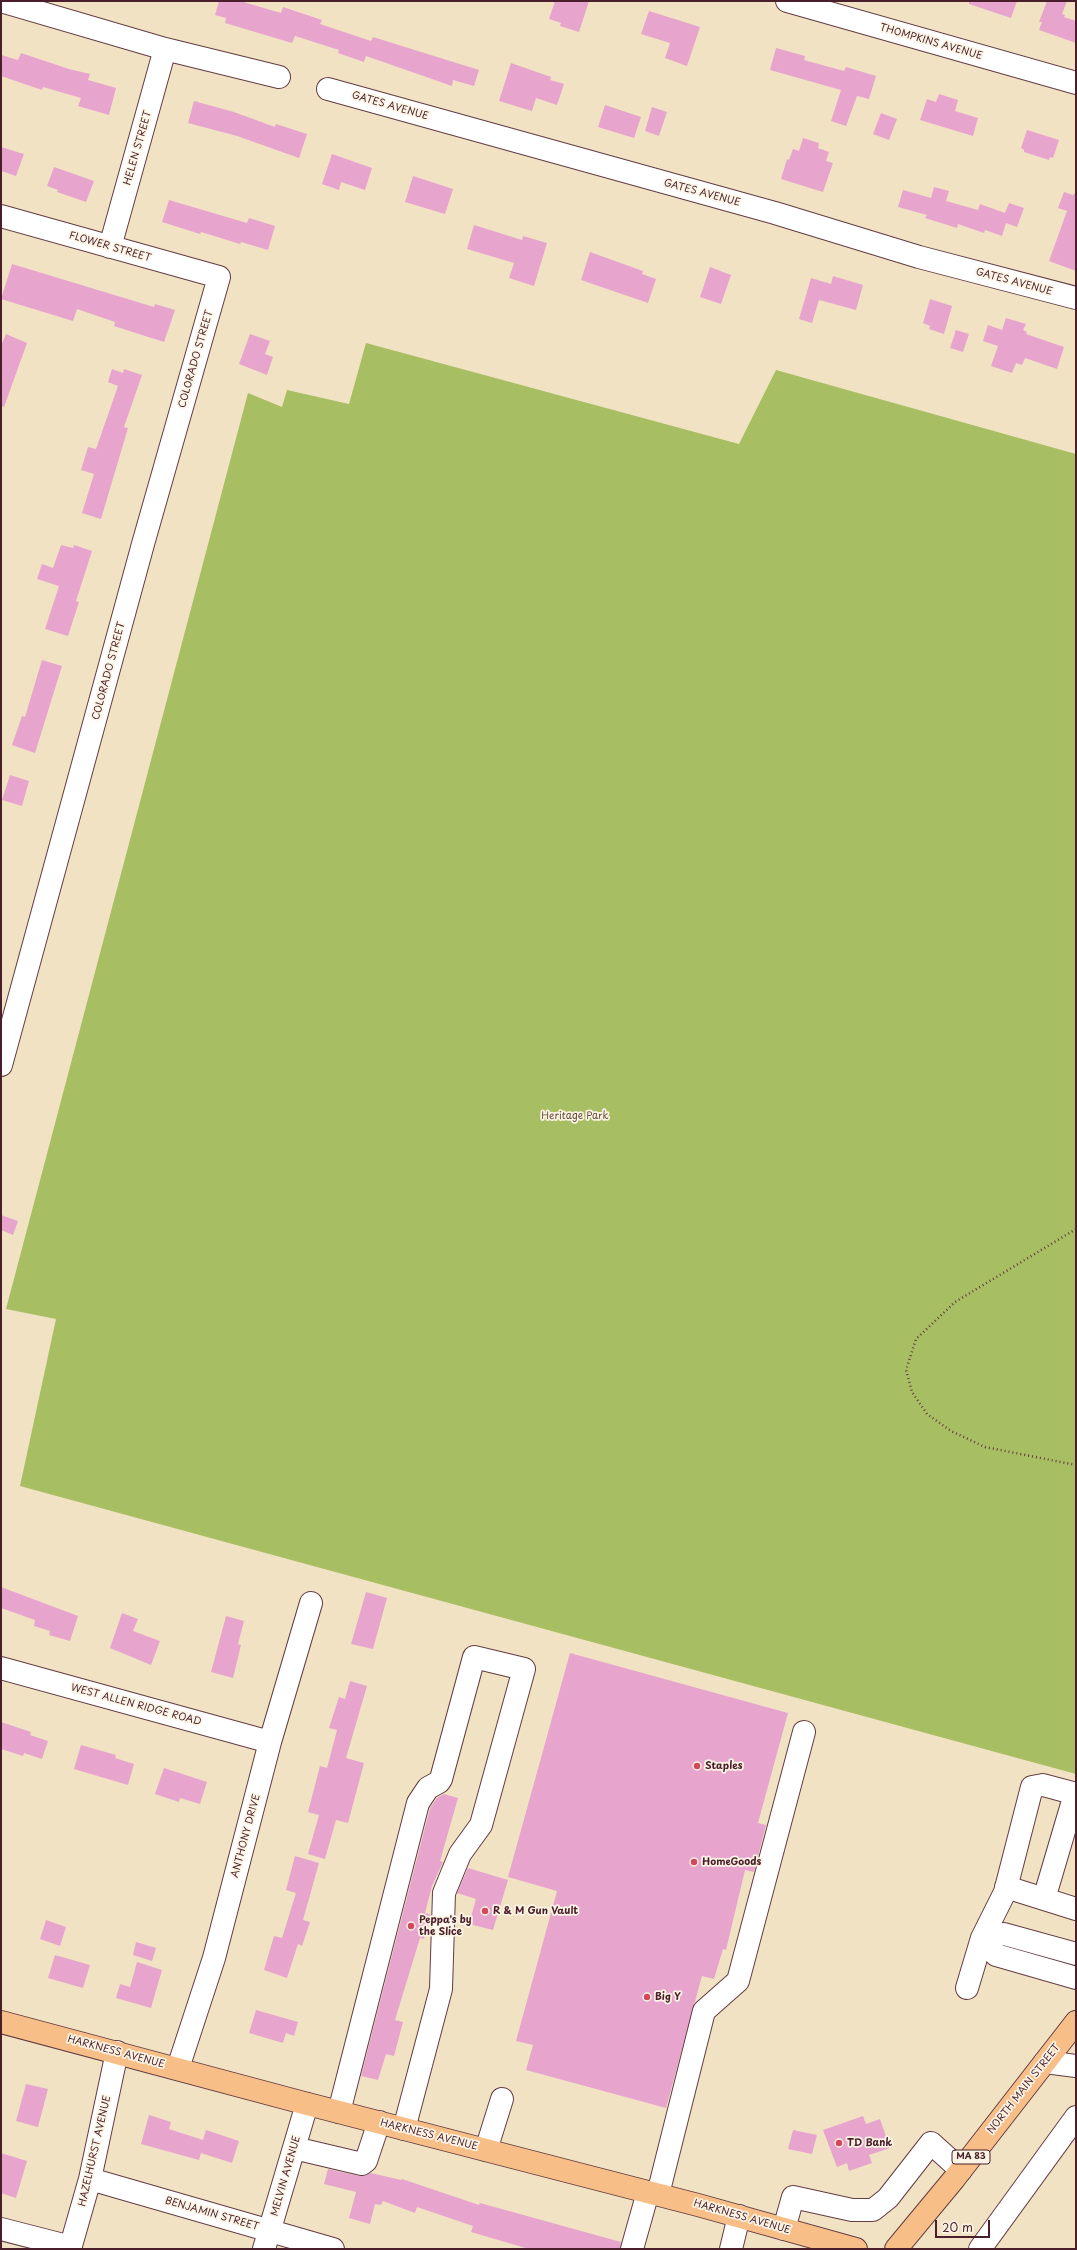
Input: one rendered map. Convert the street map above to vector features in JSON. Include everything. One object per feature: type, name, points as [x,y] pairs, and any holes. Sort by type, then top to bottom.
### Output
[{"type":"main road","name":"HARKNESS AVENUE","points":[[1,2022],[178,2068],[307,2104],[653,2193],[856,2249]]},
{"type":"main road","name":"NORTH MAIN STREET","points":[[896,2249],[961,2170],[1076,2022]]},
{"type":"street","points":[[1,1],[165,49],[279,77]]},
{"type":"street","name":"THOMPKINS AVENUE","points":[[787,1],[1076,83]]},
{"type":"street","name":"HELEN STREET","points":[[110,247],[165,49]]},
{"type":"street","name":"GATES AVENUE","points":[[328,89],[776,213],[919,256],[1076,298]]},
{"type":"street","name":"FLOWER STREET","points":[[1,216],[219,277]]},
{"type":"street","name":"COLORADO STREET","points":[[1,1065],[118,642],[142,544],[219,277]]},
{"type":"street","name":"ANTHONY DRIVE","points":[[178,2068],[214,1958],[270,1742],[311,1603]]},
{"type":"street","points":[[339,2112],[418,1802],[428,1788],[439,1782],[441,1779],[474,1657],[524,1669],[481,1825],[460,1854],[444,1893],[441,1989],[404,2129]]},
{"type":"street","name":"WEST ALLEN RIDGE ROAD","points":[[1,1668],[270,1742]]},
{"type":"street","points":[[632,2249],[653,2193],[704,2010],[738,1981],[804,1732]]},
{"type":"street","points":[[967,1988],[982,1938],[1006,1888],[1032,1787],[1043,1785],[1075,1794],[1044,1899]]},
{"type":"street","points":[[1006,1888],[1076,1909]]},
{"type":"street","points":[[982,1938],[1004,1934],[1076,1954]]},
{"type":"street","points":[[982,1938],[996,1955],[1076,1978]]},
{"type":"street","name":"HAZELHURST AVENUE","points":[[71,2248],[90,2179],[117,2052]]},
{"type":"street","points":[[1045,2062],[1076,2066]]},
{"type":"street","points":[[486,2150],[502,2100]]},
{"type":"street","name":"MELVIN AVENUE","points":[[267,2240],[307,2104]]},
{"type":"street","points":[[980,2249],[1076,2117]]},
{"type":"street","points":[[294,2148],[362,2164],[366,2161],[379,2122]]},
{"type":"street","points":[[784,2228],[793,2197],[852,2210],[873,2210],[888,2198],[931,2143],[961,2170]]},
{"type":"street","name":"BENJAMIN STREET","points":[[90,2179],[267,2240],[334,2249]]},
{"type":"street","points":[[734,2248],[739,2216]]},
{"type":"street","points":[[1,2229],[71,2248]]},
{"type":"path","points":[[1076,1230],[955,1302],[916,1339],[906,1370],[912,1392],[927,1414],[951,1431],[985,1447],[1076,1465]]},
{"type":"green space","name":"Heritage Park","points":[[366,343],[739,444],[776,370],[1076,454],[1076,1774],[20,1486],[56,1319],[6,1309],[248,393],[282,407],[287,390],[349,404]]},
{"type":"building","points":[[219,1],[240,1],[281,13],[283,7],[322,20],[320,24],[371,41],[373,37],[479,70],[474,86],[453,80],[452,86],[366,56],[364,62],[338,53],[339,50],[295,36],[292,43],[225,23],[226,18],[215,15]]},
{"type":"building","points":[[555,1],[589,1],[579,32],[560,26],[561,23],[549,19]]},
{"type":"building","points":[[969,1],[1017,1],[1011,18],[969,4]]},
{"type":"building","points":[[1047,1],[1067,1],[1062,14],[1065,15],[1064,17],[1076,21],[1076,43],[1039,30],[1042,22],[1039,22]]},
{"type":"building","points":[[649,11],[700,27],[687,66],[665,58],[670,43],[641,34]]},
{"type":"building","points":[[776,48],[805,56],[804,60],[844,71],[846,67],[876,76],[869,99],[857,96],[846,126],[831,121],[841,90],[770,70]]},
{"type":"building","points":[[21,53],[69,69],[90,74],[88,80],[116,88],[109,115],[78,106],[81,98],[43,87],[42,90],[1,76],[1,55],[18,60]]},
{"type":"building","points":[[511,63],[551,77],[550,80],[564,84],[557,105],[536,98],[532,111],[499,101]]},
{"type":"building","points":[[939,94],[958,100],[955,111],[978,118],[973,136],[920,120],[927,99],[936,102]]},
{"type":"building","points":[[194,101],[234,112],[275,127],[276,124],[307,134],[299,158],[237,136],[188,123]]},
{"type":"building","points":[[605,105],[641,117],[634,138],[598,127]]},
{"type":"building","points":[[652,107],[667,112],[659,136],[645,131]]},
{"type":"building","points":[[881,113],[897,119],[889,140],[873,134]]},
{"type":"building","points":[[1027,130],[1059,140],[1053,158],[1050,157],[1049,160],[1024,152],[1021,148]]},
{"type":"building","points":[[803,138],[819,143],[818,148],[829,152],[826,161],[833,163],[823,192],[781,179],[787,159],[789,160],[793,149],[799,151]]},
{"type":"building","points":[[1,147],[24,154],[16,176],[1,171]]},
{"type":"building","points":[[332,154],[372,168],[365,190],[341,182],[339,190],[322,184]]},
{"type":"building","points":[[54,167],[94,181],[86,202],[57,192],[58,190],[47,186]]},
{"type":"building","points":[[413,176],[453,189],[445,214],[405,202]]},
{"type":"building","points":[[934,187],[949,191],[946,201],[978,210],[980,204],[1005,213],[1009,203],[1024,208],[1017,227],[1006,223],[1002,236],[985,230],[984,233],[958,224],[957,228],[925,218],[927,215],[898,207],[903,190],[931,198]]},
{"type":"building","points":[[1064,192],[1073,195],[1076,192],[1076,271],[1049,261],[1067,211],[1058,208]]},
{"type":"building","points":[[169,200],[247,223],[249,218],[275,226],[268,250],[241,242],[240,244],[201,232],[200,234],[162,222]]},
{"type":"building","points":[[474,225],[522,240],[523,236],[547,243],[534,286],[509,278],[514,263],[467,249]]},
{"type":"building","points":[[590,252],[643,271],[642,274],[656,279],[648,303],[581,280]]},
{"type":"building","points":[[12,264],[154,307],[155,304],[175,310],[164,342],[114,326],[115,322],[77,309],[73,321],[1,299]]},
{"type":"building","points":[[710,267],[731,275],[721,304],[700,297]]},
{"type":"building","points":[[833,276],[863,285],[856,310],[819,300],[812,323],[799,319],[811,278],[831,284]]},
{"type":"building","points":[[930,299],[952,306],[944,334],[929,329],[930,326],[923,323]]},
{"type":"building","points":[[1006,318],[1026,324],[1023,330],[1027,332],[1026,334],[1064,347],[1057,369],[1025,358],[1022,365],[1016,363],[1012,373],[991,366],[998,346],[983,341],[988,325],[1002,330]]},
{"type":"building","points":[[956,330],[969,334],[963,352],[950,348]]},
{"type":"building","points":[[6,334],[27,343],[4,407],[1,406],[1,346]]},
{"type":"building","points":[[250,334],[270,341],[265,354],[273,357],[267,375],[239,364]]},
{"type":"building","points":[[112,369],[123,373],[124,369],[142,375],[124,427],[128,428],[101,519],[82,513],[94,474],[81,470],[88,447],[96,449],[118,386],[108,382]]},
{"type":"building","points":[[61,545],[73,548],[74,545],[92,551],[76,601],[79,602],[68,636],[45,629],[59,586],[37,579],[42,564],[53,568]]},
{"type":"building","points":[[42,660],[62,666],[35,753],[12,745],[22,716],[25,717]]},
{"type":"building","points":[[10,775],[29,781],[22,806],[2,800]]},
{"type":"building","points":[[1,1215],[18,1221],[13,1235],[1,1230]]},
{"type":"building","points":[[1,1587],[78,1616],[70,1641],[49,1635],[50,1631],[34,1626],[35,1620],[1,1608]]},
{"type":"building","points":[[366,1592],[387,1598],[373,1649],[351,1644]]},
{"type":"building","points":[[122,1613],[138,1619],[133,1631],[160,1641],[151,1665],[110,1648]]},
{"type":"building","points":[[226,1616],[244,1621],[238,1644],[241,1645],[233,1678],[211,1672]]},
{"type":"building","points":[[570,1653],[788,1713],[758,1823],[766,1825],[754,1872],[745,1870],[726,1950],[723,1949],[714,1979],[702,1976],[666,2108],[526,2070],[533,2045],[516,2041],[557,1891],[508,1877]]},
{"type":"building","points":[[350,1681],[367,1686],[346,1758],[364,1763],[348,1823],[336,1820],[325,1859],[308,1854],[319,1815],[308,1812],[320,1766],[327,1768],[337,1730],[329,1728],[339,1697],[345,1699]]},
{"type":"building","points":[[1,1722],[31,1732],[30,1735],[48,1741],[42,1759],[24,1753],[23,1756],[1,1749]]},
{"type":"building","points":[[81,1745],[116,1755],[115,1758],[134,1764],[128,1785],[74,1769]]},
{"type":"building","points":[[164,1768],[207,1782],[200,1804],[180,1798],[179,1802],[155,1794]]},
{"type":"building","points":[[444,1794],[458,1798],[440,1861],[443,1862],[432,1886],[425,1913],[431,1915],[424,1939],[420,1938],[395,2020],[403,2022],[394,2056],[386,2054],[378,2080],[361,2076],[430,1808],[437,1798]]},
{"type":"building","points":[[295,1856],[319,1863],[303,1920],[310,1922],[302,1946],[298,1944],[287,1978],[264,1970],[274,1936],[282,1938],[296,1893],[286,1890]]},
{"type":"building","name":"R & M Gun Vault","points":[[468,1868],[508,1880],[493,1930],[469,1924],[476,1899],[457,1893]]},
{"type":"building","points":[[46,1920],[66,1927],[60,1946],[40,1939]]},
{"type":"building","points":[[136,1942],[156,1948],[152,1961],[133,1955]]},
{"type":"building","points":[[55,1955],[90,1965],[83,1988],[48,1978]]},
{"type":"building","points":[[137,1962],[162,1970],[151,2008],[116,1998],[120,1984],[130,1987]]},
{"type":"building","points":[[256,2010],[298,2022],[294,2036],[286,2033],[283,2043],[249,2033]]},
{"type":"building","points":[[26,2084],[48,2089],[38,2127],[16,2121]]},
{"type":"building","points":[[149,2115],[171,2122],[169,2129],[203,2140],[206,2130],[239,2141],[232,2163],[201,2153],[199,2160],[141,2144]]},
{"type":"building","name":"TD Bank","points":[[863,2116],[866,2124],[880,2119],[890,2148],[869,2155],[872,2163],[849,2171],[847,2163],[837,2167],[823,2130]]},
{"type":"building","points":[[793,2130],[817,2135],[812,2154],[788,2149]]},
{"type":"building","points":[[1,2153],[27,2161],[16,2198],[1,2193]]},
{"type":"building","points":[[328,2169],[359,2176],[371,2173],[402,2179],[479,2205],[480,2203],[621,2242],[620,2249],[529,2249],[471,2232],[473,2226],[417,2207],[415,2213],[383,2201],[381,2205],[375,2204],[370,2224],[349,2218],[356,2192],[324,2184]]},
{"type":"place","name":"Staples","points":[[697,1766]]},
{"type":"place","name":"HomeGoods","points":[[694,1862]]},
{"type":"place","name":"R & M Gun Vault","points":[[485,1911]]},
{"type":"place","name":"Peppa's by the Slice","points":[[411,1926]]},
{"type":"place","name":"Big Y","points":[[647,1997]]},
{"type":"place","name":"TD Bank","points":[[839,2143]]}]
